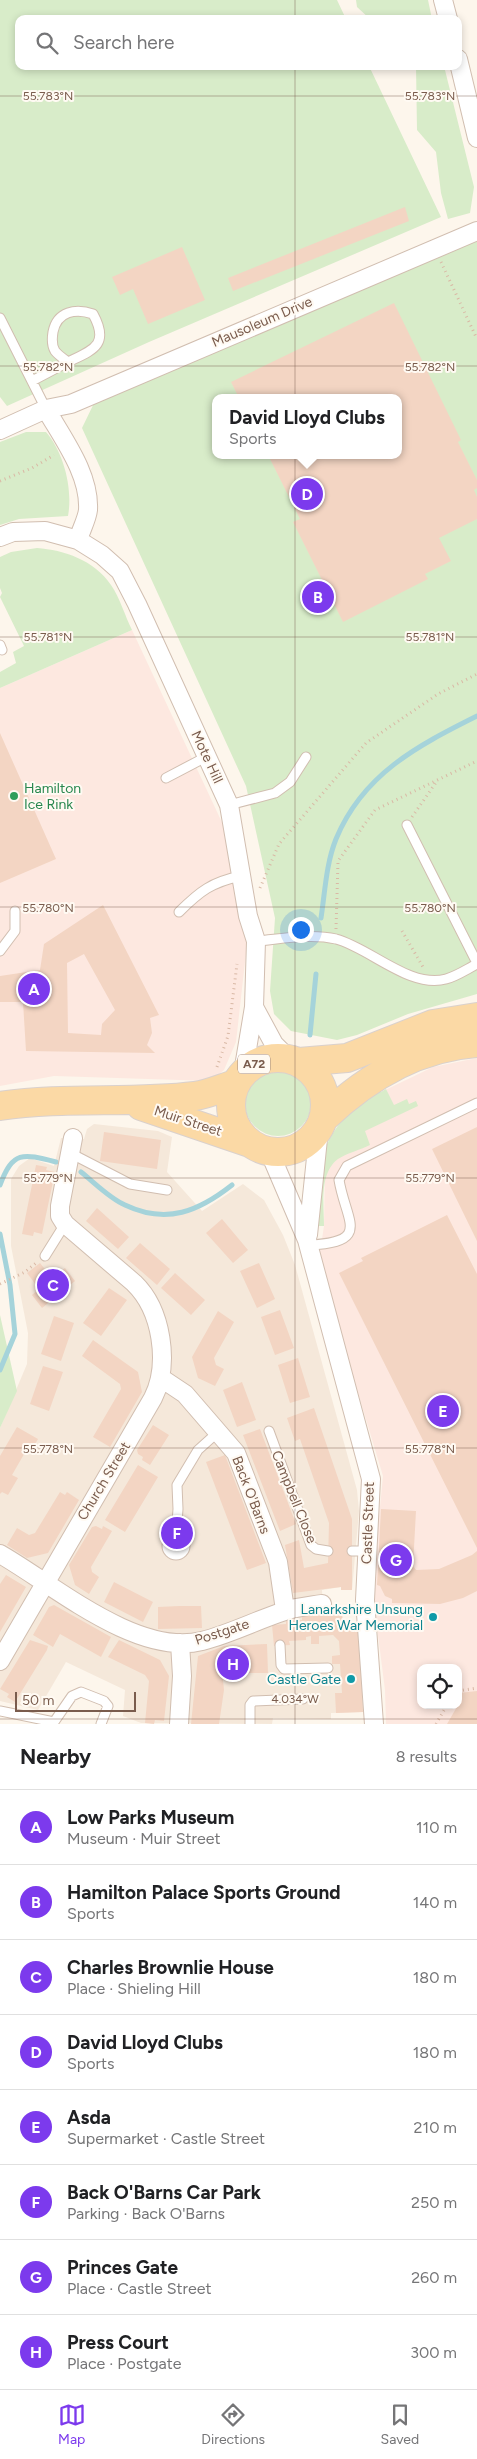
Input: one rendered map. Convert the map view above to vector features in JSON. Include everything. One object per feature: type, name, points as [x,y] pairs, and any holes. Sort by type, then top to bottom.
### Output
[{"type":"main road","name":"A72","points":[[477,1017],[433,1024],[347,1058],[264,1060],[232,1075],[232,1117],[242,1136],[260,1147],[287,1151],[303,1146],[347,1096],[404,1062],[441,1048],[477,1043]]},
{"type":"main road","points":[[293,1060],[316,1076],[322,1086],[326,1107],[322,1124]]},
{"type":"main road","name":"Muir Street","points":[[0,1106],[53,1101],[126,1101],[196,1096],[232,1075]]},
{"type":"main road","name":"Muir Street","points":[[126,1101],[260,1147]]},
{"type":"street","points":[[444,0],[447,15]]},
{"type":"street","points":[[461,70],[477,138]]},
{"type":"street","name":"Mausoleum Drive","points":[[46,409],[71,404],[477,231]]},
{"type":"street","points":[[0,430],[46,409],[79,469],[86,491],[88,510],[78,540]]},
{"type":"street","name":"Mote Hill","points":[[0,537],[13,532],[45,531],[78,540],[102,555],[120,572],[137,604],[229,805],[248,916],[256,940],[254,1007],[232,1075]]},
{"type":"street","points":[[254,1007],[274,1044],[293,1060]]},
{"type":"street","name":"Castle Street","points":[[308,1243],[322,1124]]},
{"type":"street","points":[[72,1145],[59,1210],[60,1216],[65,1224],[139,1288],[147,1301],[162,1348],[161,1378]]},
{"type":"street","name":"Castle Street","points":[[260,1147],[308,1243],[371,1479],[360,1551],[374,1724]]},
{"type":"street","name":"Back O'Barns","points":[[161,1378],[180,1389],[236,1453],[276,1557],[281,1616]]},
{"type":"street","name":"Church Street","points":[[0,1661],[153,1398],[161,1378]]},
{"type":"street","points":[[0,1554],[45,1582]]},
{"type":"street","name":"Postgate","points":[[45,1582],[74,1601],[143,1637],[164,1643],[180,1643],[213,1638],[322,1604]]},
{"type":"street","points":[[179,1724],[182,1676],[180,1643]]},
{"type":"lane","points":[[32,381],[95,348],[100,339],[100,326],[93,314],[82,310],[65,313],[55,324],[52,339],[55,351],[68,362]]},
{"type":"lane","points":[[0,318],[46,409]]},
{"type":"lane","points":[[166,778],[206,757]]},
{"type":"lane","points":[[229,805],[275,793],[290,782],[306,758]]},
{"type":"lane","points":[[256,940],[331,939],[414,977],[432,981],[446,979],[477,964],[407,825]]},
{"type":"lane","points":[[179,912],[200,891],[228,879],[241,876]]},
{"type":"lane","points":[[0,951],[15,931],[15,911]]},
{"type":"lane","points":[[308,1243],[333,1244],[343,1239],[349,1233],[352,1222],[339,1180],[347,1166],[477,1103]]},
{"type":"lane","points":[[72,1145],[130,1184],[167,1190]]},
{"type":"lane","points":[[45,1256],[65,1224]]},
{"type":"lane","name":"Campbell Close","points":[[268,1431],[311,1545],[316,1549],[328,1551]]},
{"type":"lane","points":[[176,1536],[177,1485],[198,1450],[218,1432]]},
{"type":"lane","points":[[280,1645],[281,1663],[284,1669],[328,1668]]},
{"type":"lane","points":[[0,1711],[54,1722],[72,1696],[81,1692],[106,1703],[108,1709],[101,1724]]},
{"type":"lane","points":[[250,1724],[250,1705],[253,1701],[303,1699]]},
{"type":"path","points":[[434,248],[477,339]]},
{"type":"path","points":[[0,481],[32,468],[68,448]]},
{"type":"path","points":[[248,916],[279,844],[366,743],[438,694],[477,674]]},
{"type":"path","points":[[331,939],[338,861],[375,810],[477,761]]},
{"type":"path","points":[[407,825],[437,780]]},
{"type":"path","points":[[402,931],[432,981]]},
{"type":"path","points":[[232,1075],[228,1036],[237,961]]},
{"type":"path","points":[[1,1282],[25,1272],[45,1256]]},
{"type":"path","points":[[462,1690],[477,1688]]},
{"type":"path","points":[[436,1724],[445,1709]]},
{"type":"shaded area","points":[[132,630],[226,831],[247,944],[236,1042],[224,1070],[211,1081],[54,1076],[0,1086],[0,688]]},
{"type":"shaded area","points":[[477,1058],[477,1724],[386,1724],[385,1690],[372,1588],[383,1476],[340,1333],[320,1252],[324,1226],[325,1169],[381,1092],[433,1067]]},
{"type":"shaded area","points":[[94,1124],[158,1131],[172,1137],[167,1172],[202,1211],[243,1184],[264,1200],[283,1235],[295,1265],[357,1490],[359,1511],[352,1590],[341,1590],[341,1587],[322,1590],[323,1615],[346,1631],[359,1630],[363,1712],[331,1713],[331,1719],[273,1718],[272,1724],[141,1723],[123,1716],[125,1690],[66,1662],[38,1710],[0,1701],[0,1428],[27,1364],[28,1333],[11,1246],[11,1179],[19,1166],[30,1158],[54,1166],[61,1138],[84,1139],[87,1129]]},
{"type":"green space","points":[[0,0],[337,0],[344,15],[15,15],[15,70],[371,70],[441,217],[149,342],[7,406],[0,397]]},
{"type":"green space","points":[[356,0],[428,0],[431,15],[366,15],[357,7]]},
{"type":"green space","points":[[416,70],[445,70],[474,187],[470,213],[448,219],[441,193],[436,152],[417,130]]},
{"type":"green space","points":[[477,240],[477,994],[408,1014],[357,1035],[337,1040],[291,1031],[274,1014],[270,991],[275,918],[246,786],[82,428],[96,399]]},
{"type":"green space","points":[[26,432],[46,432],[58,450],[68,483],[68,516],[19,519],[0,525],[0,442]]},
{"type":"green space","points":[[37,548],[68,554],[96,569],[104,576],[114,590],[132,630],[0,688],[0,672],[16,663],[13,652],[24,646],[0,597],[2,593],[0,588],[0,557],[11,552]]},
{"type":"green space","points":[[278,1070],[291,1073],[301,1080],[308,1090],[311,1103],[308,1116],[301,1126],[291,1133],[278,1136],[265,1133],[255,1126],[248,1116],[245,1103],[248,1090],[255,1080],[265,1073]]},
{"type":"green space","points":[[378,1087],[381,1092],[386,1089],[394,1105],[407,1099],[409,1104],[416,1101],[418,1106],[365,1131],[370,1145],[338,1159],[332,1165],[325,1181],[323,1199],[324,1226],[318,1226],[317,1217],[324,1151],[340,1123],[353,1108]]},
{"type":"green space","points":[[0,1315],[17,1391],[0,1428]]},
{"type":"building","points":[[405,207],[409,221],[233,291],[228,278]]},
{"type":"building","points":[[182,247],[205,300],[148,324],[133,289],[120,295],[112,277]]},
{"type":"building","points":[[394,303],[461,440],[458,442],[477,480],[477,488],[474,490],[477,497],[477,519],[439,538],[451,561],[425,574],[428,579],[343,622],[293,522],[300,519],[270,459],[402,459],[402,394],[237,394],[231,382]]},
{"type":"building","name":"Hamilton Ice Rink","points":[[0,733],[56,859],[0,883]]},
{"type":"building","points":[[103,905],[159,1015],[150,1018],[152,1033],[147,1045],[155,1053],[26,1051],[23,1002],[0,1002],[0,976],[40,970],[44,944]],"holes":[[[84,954],[115,1010],[102,1024],[101,1035],[68,1033],[67,963]]]},
{"type":"building","points":[[477,1127],[477,1241],[432,1149]]},
{"type":"building","points":[[104,1132],[161,1140],[157,1169],[100,1161]]},
{"type":"building","points":[[36,1165],[47,1167],[46,1170],[55,1172],[42,1234],[34,1232],[33,1236],[22,1234]]},
{"type":"building","points":[[97,1208],[129,1237],[118,1249],[86,1221]]},
{"type":"building","points":[[447,1215],[477,1274],[477,1548],[339,1273],[363,1261],[361,1258]]},
{"type":"building","points":[[222,1219],[248,1250],[233,1263],[206,1233]]},
{"type":"building","points":[[140,1243],[170,1269],[157,1285],[126,1258]]},
{"type":"building","points":[[40,1263],[52,1278],[65,1268],[75,1281],[42,1308],[32,1295],[39,1289],[27,1273]]},
{"type":"building","points":[[259,1263],[275,1299],[257,1308],[240,1271]]},
{"type":"building","points":[[175,1273],[205,1300],[191,1315],[161,1288]]},
{"type":"building","points":[[109,1288],[127,1300],[101,1336],[83,1323]]},
{"type":"building","points":[[280,1310],[294,1348],[275,1355],[261,1317]]},
{"type":"building","points":[[218,1311],[234,1322],[214,1358],[216,1365],[224,1369],[215,1386],[198,1378],[192,1357]]},
{"type":"building","points":[[54,1316],[74,1323],[61,1361],[41,1354]]},
{"type":"building","points":[[93,1340],[138,1372],[142,1392],[110,1447],[93,1437],[121,1389],[120,1384],[82,1356]]},
{"type":"building","points":[[298,1358],[310,1397],[290,1403],[278,1365]]},
{"type":"building","points":[[43,1366],[63,1372],[49,1411],[30,1404]]},
{"type":"building","points":[[242,1382],[256,1420],[237,1427],[223,1390]]},
{"type":"building","points":[[314,1408],[352,1519],[352,1590],[341,1590],[341,1587],[293,1593],[285,1545],[299,1540],[304,1568],[328,1563],[329,1523],[300,1439],[295,1441],[287,1418]]},
{"type":"building","points":[[153,1425],[169,1435],[150,1465],[142,1460],[143,1457],[138,1454],[137,1450]]},
{"type":"building","points":[[17,1427],[38,1439],[31,1451],[27,1449],[12,1475],[18,1478],[8,1495],[2,1492],[0,1494],[0,1456]]},
{"type":"building","points":[[260,1429],[296,1524],[280,1531],[243,1435]]},
{"type":"building","points":[[225,1455],[266,1563],[247,1570],[206,1462]]},
{"type":"building","points":[[138,1465],[158,1477],[125,1532],[105,1520]]},
{"type":"building","points":[[60,1492],[65,1495],[67,1492],[79,1500],[48,1553],[27,1558],[7,1545],[17,1528],[29,1535],[35,1533]]},
{"type":"building","points":[[381,1509],[416,1511],[413,1566],[416,1570],[439,1569],[477,1551],[477,1591],[463,1598],[440,1604],[392,1603],[392,1599],[385,1596],[380,1586],[377,1585]]},
{"type":"building","points":[[96,1526],[102,1529],[103,1526],[112,1531],[91,1567],[92,1572],[99,1577],[89,1594],[75,1585],[69,1565],[92,1527]]},
{"type":"building","points":[[6,1575],[26,1587],[0,1632],[0,1584]]},
{"type":"building","points":[[114,1582],[153,1602],[143,1622],[104,1602]]},
{"type":"building","points":[[54,1605],[111,1637],[101,1657],[60,1634],[53,1647],[33,1635],[49,1607]]},
{"type":"building","points":[[201,1606],[202,1628],[158,1629],[158,1607]]},
{"type":"building","points":[[342,1614],[344,1629],[359,1630],[363,1712],[336,1713],[335,1693],[342,1693],[340,1664],[332,1664],[332,1656],[340,1655],[339,1641],[333,1635],[319,1636],[319,1644],[311,1644],[311,1636],[306,1637],[306,1640],[289,1641],[290,1645],[274,1646],[272,1625],[286,1624],[286,1621],[302,1620],[302,1616]]},
{"type":"building","points":[[30,1640],[48,1646],[15,1702],[7,1697],[9,1694],[0,1689]]},
{"type":"building","points":[[119,1640],[160,1660],[169,1676],[164,1721],[155,1720],[154,1724],[145,1723],[149,1681],[145,1675],[108,1657]]},
{"type":"building","points":[[267,1644],[268,1673],[238,1673],[223,1680],[224,1690],[219,1724],[191,1724],[198,1656],[224,1646]]},
{"type":"building","points":[[477,1691],[477,1724],[447,1724],[456,1709],[462,1709],[462,1693]]},
{"type":"waterway","points":[[321,918],[328,868],[336,839],[347,816],[361,797],[394,764],[433,739],[477,716]]},
{"type":"waterway","points":[[310,1035],[316,974]]},
{"type":"waterway","points":[[0,1185],[9,1166],[20,1157],[35,1157],[56,1162]]},
{"type":"waterway","points":[[81,1172],[119,1202],[140,1211],[155,1214],[169,1214],[195,1208],[232,1185]]},
{"type":"waterway","points":[[0,1234],[10,1285],[15,1334],[0,1370]]},
{"type":"place","name":"David Lloyd Clubs","points":[[307,494]]},
{"type":"place","name":"Hamilton Palace Sports Ground","points":[[318,597]]},
{"type":"place","name":"Hamilton Ice Rink","points":[[14,796]]},
{"type":"place","name":"Low Parks Museum","points":[[34,989]]},
{"type":"place","name":"Charles Brownlie House","points":[[53,1285]]},
{"type":"place","name":"Asda","points":[[443,1411]]},
{"type":"place","name":"Back O'Barns Car Park","points":[[177,1533]]},
{"type":"place","name":"Princes Gate","points":[[396,1560]]},
{"type":"place","name":"Lanarkshire Unsung Heroes War Memorial","points":[[433,1617]]},
{"type":"place","name":"Press Court","points":[[233,1664]]},
{"type":"place","name":"Castle Gate","points":[[351,1679]]}]
